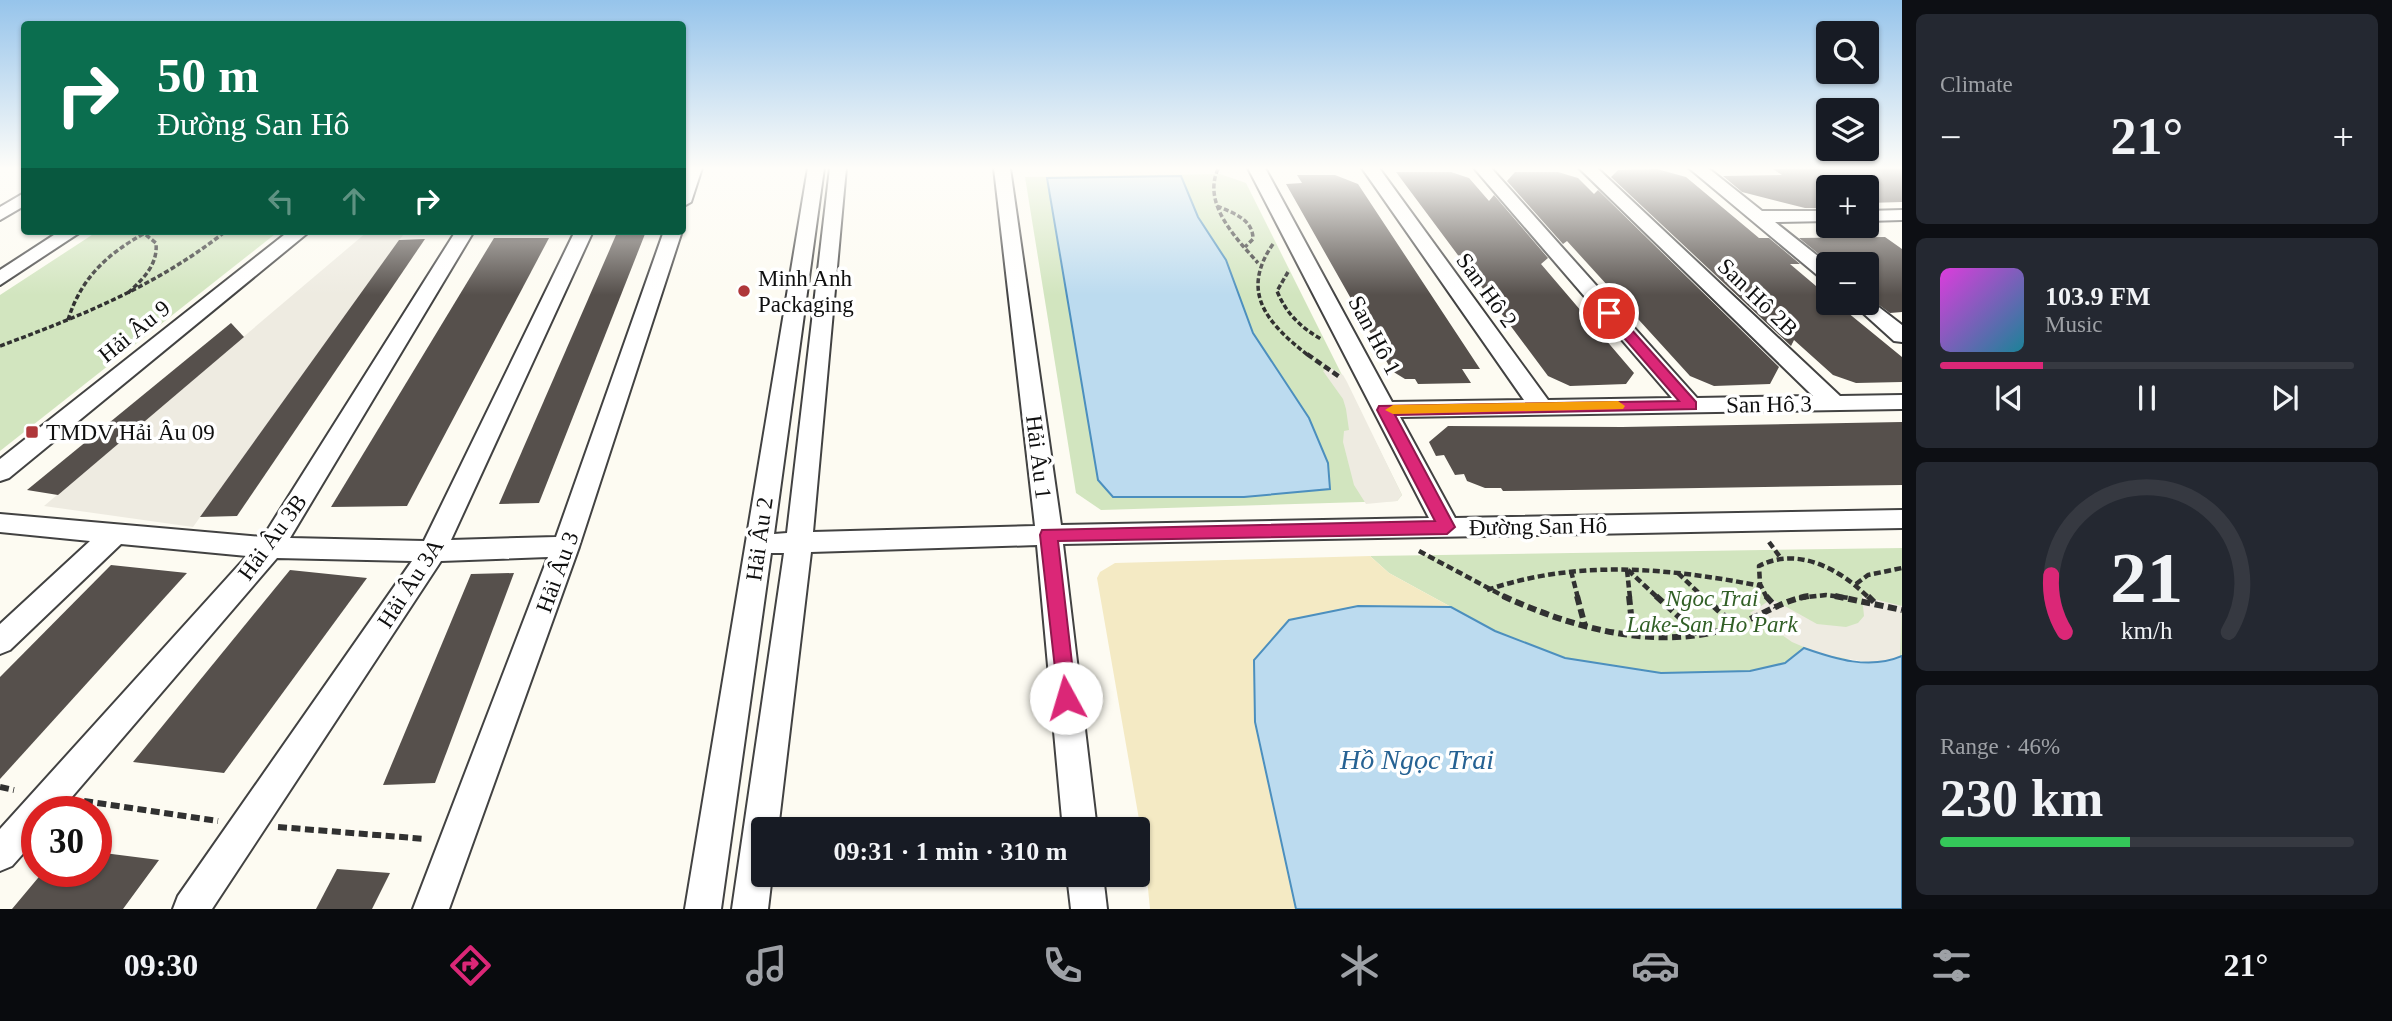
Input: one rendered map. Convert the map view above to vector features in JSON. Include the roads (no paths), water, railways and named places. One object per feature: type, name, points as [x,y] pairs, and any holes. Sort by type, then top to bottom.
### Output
[{"type":"street","name":"Hải Âu 2","points":[[703,909],[809,210]]},
{"type":"street","name":"Hải Âu 2","points":[[750,909],[799,543],[834,210]]},
{"type":"street","name":"Hải Âu 1","points":[[1007,210],[1049,535],[1079,817]]},
{"type":"street","name":"San Hô 1","points":[[1278,210],[1447,527]]},
{"type":"street","name":"San Hô 2","points":[[1400,210],[1540,406]]},
{"type":"street","points":[[1519,210],[1691,405]]},
{"type":"street","name":"San Hô 2B","points":[[1632,210],[1834,403]]},
{"type":"street","points":[[1750,210],[1816,264]]},
{"type":"street","points":[[1879,216],[1902,215]]},
{"type":"street","points":[[1758,217],[1816,216]]},
{"type":"street","points":[[1879,219],[1902,232]]},
{"type":"street","points":[[0,279],[68,235]]},
{"type":"street","name":"Hải Âu 9","points":[[0,472],[296,235]]},
{"type":"street","name":"Hải Âu 3B","points":[[37,796],[270,548],[463,235]]},
{"type":"street","name":"Hải Âu 3A","points":[[191,909],[433,551],[582,235]]},
{"type":"street","name":"Hải Âu 3","points":[[431,909],[566,547],[672,235]]},
{"type":"street","points":[[1877,315],[1902,336]]},
{"type":"street","name":"San Hô 3","points":[[1384,410],[1902,402]]},
{"type":"street","name":"Đường San Hô","points":[[758,544],[1049,535],[1902,519]]},
{"type":"street","points":[[0,523],[270,548],[433,551],[566,547]]},
{"type":"street","points":[[0,642],[116,533]]},
{"type":"street","name":"Hải Âu 3B","points":[[0,855],[21,819]]},
{"type":"street","points":[[1086,887],[1089,909]]},
{"type":"water","points":[[1052,210],[1195,210],[1226,260],[1253,333],[1309,418],[1328,463],[1330,489],[1244,497],[1113,497],[1098,480]]},
{"type":"water","name":"Hồ Ngọc Trai","points":[[1358,606],[1451,607],[1495,631],[1565,658],[1661,673],[1750,671],[1785,663],[1804,648],[1865,663],[1902,656],[1902,909],[1296,909],[1255,722],[1254,660],[1289,620]]},
{"type":"place","name":"Minh Anh Packaging","points":[[744,291]]},
{"type":"place","name":"TMDV Hải Âu 09","points":[[32,432]]},
{"type":"park label","name":"Ngoc Trai Lake-San Ho Park","points":[[1712,611]]}]
